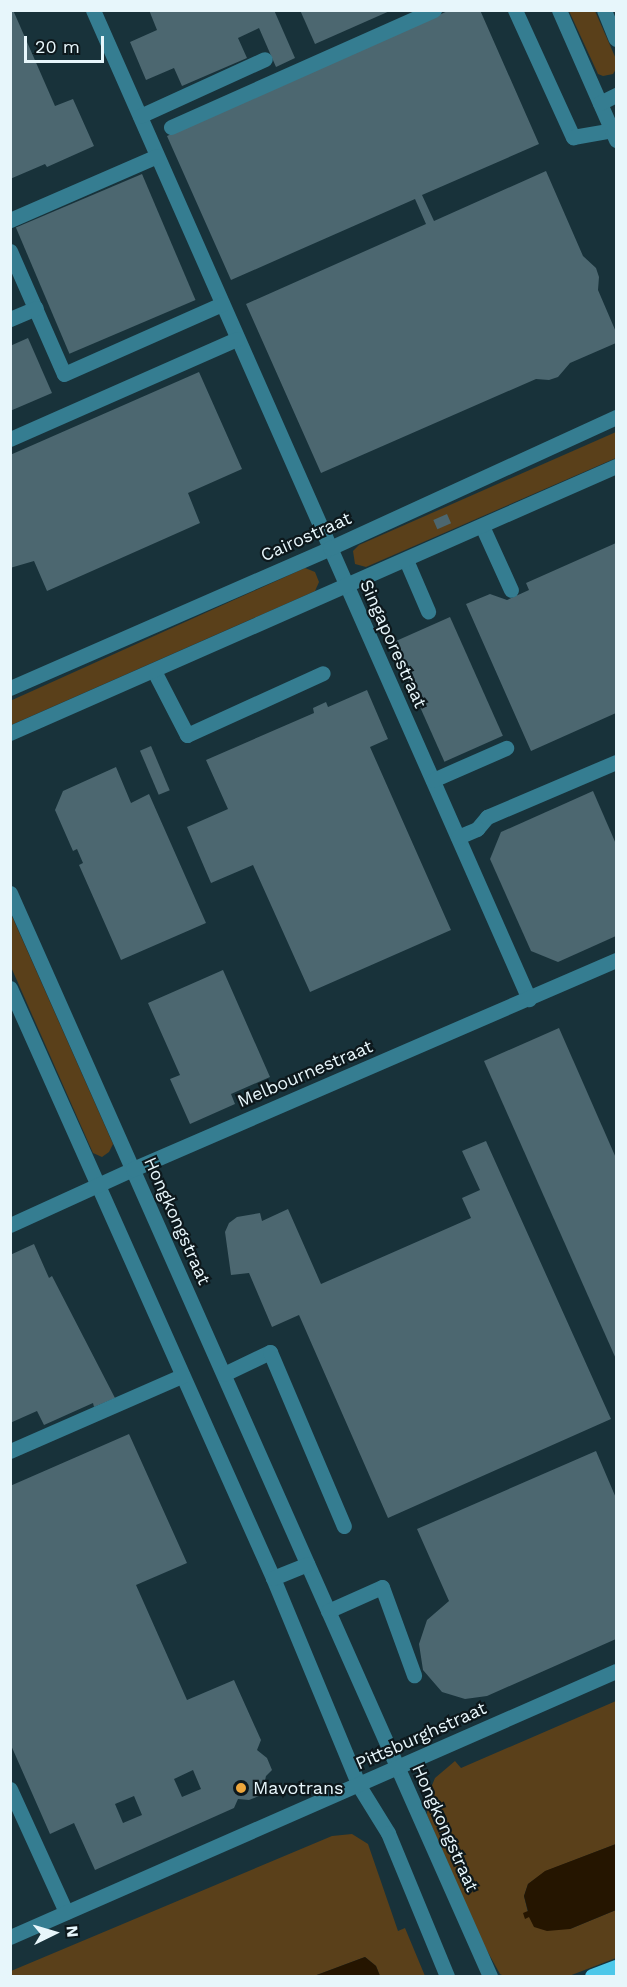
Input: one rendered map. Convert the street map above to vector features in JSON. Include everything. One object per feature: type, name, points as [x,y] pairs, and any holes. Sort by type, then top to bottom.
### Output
[{"type":"main road","points":[[592,1977],[616,1967]]},
{"type":"street","name":"Singaporestraat","points":[[93,10],[529,999]]},
{"type":"street","points":[[171,127],[434,10]]},
{"type":"street","points":[[515,10],[573,137],[614,135],[559,10]]},
{"type":"street","points":[[604,10],[616,39]]},
{"type":"street","points":[[140,116],[265,59]]},
{"type":"street","points":[[600,103],[616,95]]},
{"type":"street","points":[[10,220],[157,156]]},
{"type":"street","points":[[10,250],[64,374],[222,304]]},
{"type":"street","points":[[10,320],[36,308]]},
{"type":"street","points":[[10,439],[237,339]]},
{"type":"street","name":"Cairostraat","points":[[10,688],[330,548],[616,417]]},
{"type":"street","points":[[10,733],[616,466]]},
{"type":"street","points":[[482,526],[511,590]]},
{"type":"street","points":[[406,560],[428,611]]},
{"type":"street","points":[[154,671],[187,735],[323,673]]},
{"type":"street","points":[[433,780],[506,748]]},
{"type":"street","points":[[458,837],[477,829],[487,817],[616,762]]},
{"type":"street","name":"Hongkongstraat","points":[[10,893],[490,1977]]},
{"type":"street","name":"Melbournestraat","points":[[10,1225],[133,1169],[616,960]]},
{"type":"street","points":[[10,988],[273,1578],[359,1786],[388,1833],[447,1977]]},
{"type":"street","points":[[224,1374],[270,1352],[344,1526]]},
{"type":"street","points":[[10,1451],[182,1376]]},
{"type":"street","points":[[273,1578],[308,1564]]},
{"type":"street","points":[[328,1611],[382,1587],[414,1675]]},
{"type":"street","name":"Pittsburghstraat","points":[[10,1937],[359,1786],[616,1671]]},
{"type":"street","points":[[10,1789],[66,1912]]},
{"type":"shaded area","points":[[569,11],[595,11],[616,59],[616,69],[613,74],[603,76],[598,74]]},
{"type":"shaded area","points":[[616,432],[616,458],[366,567],[355,564],[353,551],[359,545]]},
{"type":"shaded area","points":[[305,568],[315,572],[319,582],[315,591],[11,725],[10,701]]},
{"type":"shaded area","points":[[11,914],[113,1144],[109,1152],[102,1157],[93,1153],[11,967]]},
{"type":"shaded area","points":[[616,1701],[616,1844],[546,1871],[528,1884],[524,1896],[529,1917],[570,1929],[616,1910],[616,1958],[569,1976],[504,1976],[500,1974],[480,1938],[427,1815],[428,1795],[435,1778],[455,1761],[461,1768]]},
{"type":"shaded area","points":[[352,1834],[368,1844],[398,1931],[405,1928],[425,1976],[380,1976],[376,1966],[365,1957],[314,1976],[11,1976],[11,1971],[332,1836]]},
{"type":"shaded area","points":[[616,1844],[616,1910],[570,1929],[547,1931],[534,1927],[529,1917],[525,1919],[523,1913],[528,1911],[524,1896],[528,1884],[545,1871]]},
{"type":"shaded area","points":[[365,1957],[376,1966],[380,1976],[314,1976]]},
{"type":"building","points":[[13,10],[55,106],[73,99],[94,146],[47,167],[45,164],[10,179],[10,11]]},
{"type":"building","points":[[149,10],[274,10],[295,58],[276,67],[259,28],[238,38],[247,58],[182,86],[174,68],[146,80],[130,42],[157,30]]},
{"type":"building","points":[[300,10],[392,10],[315,44]]},
{"type":"building","points":[[450,10],[480,10],[539,144],[422,195],[434,221],[546,171],[583,256],[596,268],[599,277],[598,290],[616,332],[616,343],[570,363],[558,377],[549,380],[536,379],[321,473],[246,304],[426,224],[415,199],[231,280],[167,136]]},
{"type":"building","points":[[142,174],[196,300],[69,354],[16,228]]},
{"type":"building","points":[[28,338],[52,393],[10,411],[10,346]]},
{"type":"building","points":[[199,372],[242,469],[188,493],[200,523],[47,591],[34,561],[10,568],[10,455]]},
{"type":"building","points":[[447,514],[451,523],[437,529],[433,520]]},
{"type":"building","points":[[616,543],[616,713],[531,751],[466,604],[490,594],[507,600],[529,590],[526,583]]},
{"type":"building","points":[[450,617],[503,736],[444,762],[392,643]]},
{"type":"building","points":[[367,690],[388,739],[370,747],[451,930],[310,992],[253,865],[211,883],[187,827],[228,809],[206,760],[314,713],[313,708],[326,702],[328,707]]},
{"type":"building","points":[[151,746],[170,790],[159,795],[140,751]]},
{"type":"building","points":[[116,767],[131,803],[149,794],[206,923],[121,960],[79,865],[83,863],[77,849],[73,851],[55,810],[63,791]]},
{"type":"building","points":[[593,791],[616,844],[616,936],[558,962],[531,951],[490,859],[501,832]]},
{"type":"building","points":[[223,970],[270,1077],[231,1094],[235,1104],[190,1124],[170,1079],[180,1075],[148,1003]]},
{"type":"building","points":[[559,1028],[616,1158],[616,1359],[484,1061]]},
{"type":"building","points":[[486,1141],[611,1419],[388,1518],[299,1315],[272,1327],[249,1273],[231,1275],[225,1232],[229,1223],[237,1217],[260,1213],[262,1221],[288,1209],[321,1284],[471,1218],[462,1198],[480,1190],[462,1151]]},
{"type":"building","points":[[34,1244],[49,1278],[52,1276],[115,1398],[94,1407],[93,1403],[44,1425],[37,1411],[10,1423],[10,1255]]},
{"type":"building","points":[[129,1434],[187,1563],[136,1585],[187,1700],[234,1680],[261,1740],[257,1750],[267,1758],[272,1770],[266,1776],[262,1794],[249,1800],[238,1799],[234,1808],[95,1870],[74,1823],[50,1834],[10,1743],[10,1486]],"holes":[[[193,1770],[201,1789],[182,1797],[174,1779]],[[134,1796],[142,1815],[123,1823],[115,1804]]]},
{"type":"building","points":[[596,1451],[616,1498],[616,1639],[487,1696],[465,1699],[442,1692],[423,1670],[419,1644],[427,1620],[449,1601],[417,1529]]},
{"type":"place","name":"Mavotrans","points":[[241,1788]]}]
